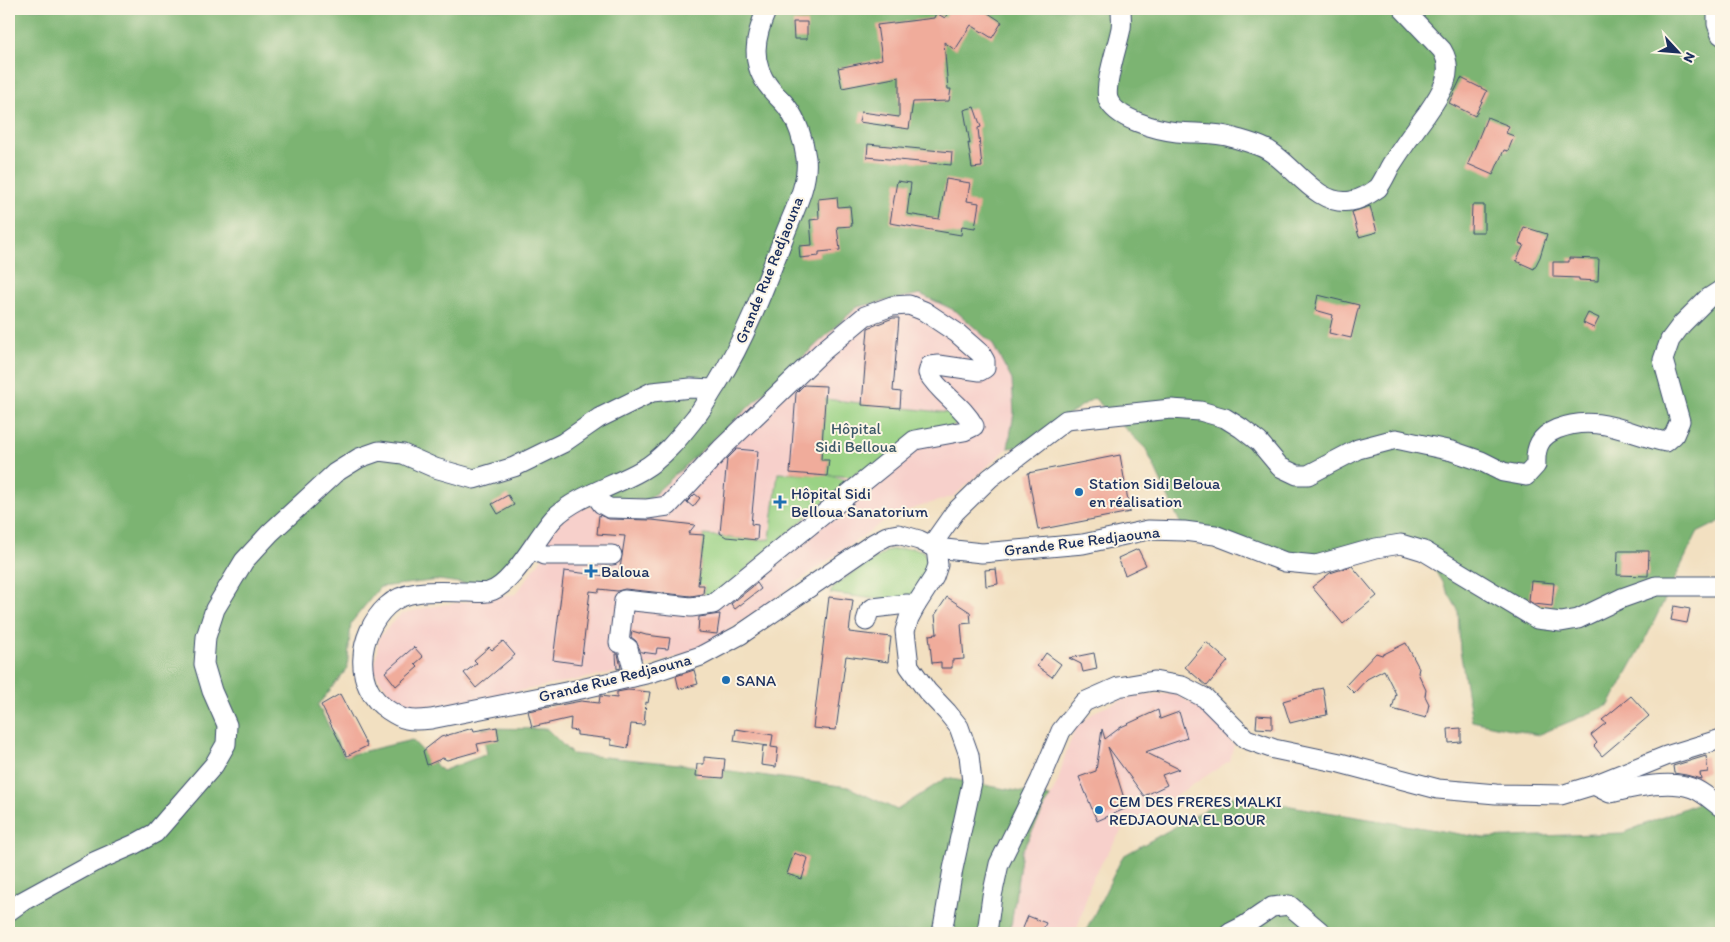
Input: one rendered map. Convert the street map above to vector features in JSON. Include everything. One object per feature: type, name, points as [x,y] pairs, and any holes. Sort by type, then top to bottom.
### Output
[{"type":"street","name":"Grande Rue Redjaouna","points":[[767,9],[758,30],[756,52],[758,70],[768,87],[788,108],[804,141],[806,161],[804,185],[751,321],[728,366],[699,412],[658,460],[641,471],[575,503],[555,518],[504,582],[490,592],[431,591],[411,595],[389,604],[375,618],[368,632],[364,650],[363,670],[366,685],[372,695],[380,705],[394,714],[406,719],[419,720],[581,689],[633,677],[701,656],[740,635],[874,543],[887,536],[898,534],[934,547],[982,553],[1083,544],[1148,530],[1184,531],[1215,535],[1285,562],[1316,565],[1376,548],[1401,544],[1424,551],[1537,619],[1561,622],[1578,619],[1622,598],[1656,586],[1721,586]]},
{"type":"street","points":[[1121,9],[1121,27],[1108,84],[1108,98],[1118,113],[1158,128],[1176,132],[1226,135],[1267,149],[1325,198],[1351,201],[1364,196],[1378,187],[1431,107],[1443,86],[1446,76],[1448,67],[1442,50],[1403,9]]},
{"type":"street","points":[[1717,9],[1717,24],[1721,35]]},
{"type":"street","points":[[942,933],[953,869],[972,782],[969,755],[959,727],[927,691],[909,666],[905,631],[909,618],[934,577],[938,565],[934,547],[955,512],[990,478],[1066,420],[1171,408],[1200,411],[1225,418],[1259,442],[1280,467],[1297,475],[1308,475],[1358,449],[1396,439],[1452,451],[1481,461],[1503,472],[1526,476],[1536,465],[1535,451],[1547,433],[1578,423],[1605,424],[1666,442],[1674,435],[1680,421],[1663,360],[1670,340],[1682,324],[1707,299],[1721,290]]},
{"type":"street","points":[[594,493],[602,504],[609,508],[647,509],[668,506],[723,447],[823,351],[865,316],[892,306],[909,306],[924,311],[957,333],[981,354],[985,361],[985,368],[980,371],[939,365],[930,366],[928,373],[934,383],[969,416],[974,426],[964,431],[915,440],[713,604],[692,607],[624,600],[624,645],[633,669],[633,677]]},
{"type":"street","points":[[9,911],[23,901],[94,862],[155,833],[214,765],[226,744],[227,725],[212,692],[204,664],[206,637],[216,609],[244,561],[270,533],[335,473],[359,458],[379,451],[403,454],[435,468],[474,479],[514,467],[563,443],[599,418],[652,392],[691,388],[713,389]]},
{"type":"street","points":[[532,548],[544,555],[612,555]]},
{"type":"street","points":[[866,621],[869,611],[873,608],[907,604],[916,605]]},
{"type":"street","points":[[987,933],[999,864],[1040,781],[1061,731],[1084,702],[1118,687],[1154,681],[1182,686],[1205,698],[1246,739],[1274,749],[1340,762],[1438,789],[1496,794],[1561,795],[1594,785],[1666,756],[1721,739]]},
{"type":"street","points":[[1594,785],[1610,793],[1629,788],[1669,784],[1692,788],[1721,807]]},
{"type":"street","points":[[1230,933],[1272,907],[1289,905],[1322,933]]},
{"type":"shaded area","name":"Hôpital Sidi Belloua Sanatorium","points":[[920,293],[956,311],[992,343],[1012,380],[1014,413],[1008,448],[954,496],[893,515],[699,651],[633,669],[421,710],[395,702],[374,671],[379,637],[401,614],[429,607],[516,594],[544,555],[542,545],[560,522],[580,508],[648,500],[857,307]]},
{"type":"shaded area","name":"CEM DES FRERES MALKI REDJAOUNA EL BOUR","points":[[1145,694],[1175,694],[1206,711],[1234,745],[1229,761],[1121,831],[1092,879],[1076,933],[1010,933],[1022,851],[1058,781],[1065,755],[1076,727],[1096,711],[1126,698]]},
{"type":"green space","points":[[9,9],[1721,9],[1721,521],[1697,533],[1643,644],[1609,705],[1538,735],[1472,721],[1460,650],[1458,610],[1424,551],[1401,544],[1316,565],[1184,531],[1146,449],[1094,398],[1018,447],[1008,448],[1014,413],[1012,380],[992,343],[956,311],[920,294],[857,307],[648,500],[564,499],[489,587],[439,580],[380,587],[351,623],[347,669],[318,705],[344,756],[412,740],[442,771],[487,754],[482,728],[547,729],[572,754],[679,764],[848,787],[897,810],[946,778],[1050,797],[1022,851],[1010,933],[9,933]]},
{"type":"green space","name":"Hôpital Sidi Belloua","points":[[825,399],[949,413],[960,422],[868,472],[859,471],[851,477],[829,475],[848,481],[711,600],[704,600],[704,586],[698,584],[704,535],[757,540],[770,539],[778,473],[827,475],[829,460],[821,460]]},
{"type":"green space","points":[[913,548],[923,551],[927,558],[924,581],[912,601],[883,600],[830,593],[836,584],[889,550]]},
{"type":"green space","points":[[1230,796],[1484,838],[1623,833],[1715,796],[1721,796],[1721,933],[1085,933],[1123,856]]},
{"type":"building","points":[[950,9],[982,9],[1002,22],[992,38],[971,25],[955,50],[944,42],[948,89],[951,89],[949,101],[913,102],[909,129],[859,122],[861,112],[899,117],[899,77],[842,88],[838,68],[882,59],[877,25],[934,18],[936,13],[945,18]]},
{"type":"building","points":[[793,22],[807,22],[807,39],[794,39]]},
{"type":"building","points":[[1461,78],[1487,91],[1475,116],[1449,103]]},
{"type":"building","points":[[974,107],[981,127],[978,128],[982,167],[972,168],[964,110]]},
{"type":"building","points":[[1487,117],[1509,126],[1506,133],[1514,136],[1508,151],[1504,150],[1493,175],[1468,164]]},
{"type":"building","points":[[868,144],[952,152],[951,165],[867,157]]},
{"type":"building","points":[[946,179],[970,183],[967,201],[979,203],[975,228],[962,226],[961,235],[890,223],[897,181],[911,183],[907,214],[939,219]]},
{"type":"building","points":[[837,197],[838,207],[850,206],[852,226],[837,227],[840,250],[819,252],[819,256],[800,258],[799,246],[812,245],[810,220],[819,219],[818,199]]},
{"type":"building","points":[[1472,205],[1484,205],[1484,232],[1471,232]]},
{"type":"building","points":[[1370,206],[1377,232],[1359,237],[1352,212]]},
{"type":"building","points":[[1524,227],[1547,234],[1534,269],[1516,261],[1524,245],[1519,243]]},
{"type":"building","points":[[1569,258],[1599,259],[1598,281],[1553,277],[1553,262],[1569,262]]},
{"type":"building","points":[[1318,295],[1359,305],[1351,338],[1329,333],[1333,315],[1315,310]]},
{"type":"building","points":[[1588,313],[1599,318],[1594,328],[1583,323]]},
{"type":"building","points":[[893,318],[899,318],[893,391],[901,392],[900,408],[862,405],[868,328]]},
{"type":"building","points":[[804,385],[826,386],[821,460],[829,460],[827,476],[790,473],[796,393]]},
{"type":"building","points":[[737,449],[758,451],[751,524],[758,525],[757,540],[726,537],[720,533],[727,459]]},
{"type":"building","name":"Station Sidi Beloua en réalisation","points":[[1120,455],[1130,512],[1038,530],[1028,473]]},
{"type":"building","points":[[695,494],[700,498],[693,507],[687,502]]},
{"type":"building","points":[[508,495],[514,505],[498,514],[492,504]]},
{"type":"building","points":[[599,515],[609,519],[652,520],[695,525],[688,534],[704,535],[698,585],[704,585],[703,594],[691,596],[625,589],[617,591],[599,589],[599,592],[590,591],[581,664],[553,660],[564,571],[607,576],[607,574],[619,575],[625,536],[597,534]]},
{"type":"building","points":[[1138,549],[1146,565],[1125,575],[1118,558]]},
{"type":"building","points":[[1618,551],[1649,551],[1648,576],[1617,575]]},
{"type":"building","points":[[1352,566],[1377,596],[1343,624],[1312,587],[1330,573]]},
{"type":"building","points":[[996,569],[998,584],[986,586],[985,570]]},
{"type":"building","points":[[1531,581],[1554,583],[1552,606],[1534,604],[1529,601]]},
{"type":"building","points":[[757,583],[761,589],[735,609],[731,604]]},
{"type":"building","points":[[829,597],[853,600],[849,632],[891,637],[888,662],[846,656],[836,730],[813,728]]},
{"type":"building","points":[[947,597],[970,612],[971,623],[961,624],[964,659],[952,660],[952,668],[941,668],[941,662],[932,663],[929,635],[937,634],[935,615]]},
{"type":"building","points":[[1674,606],[1690,609],[1687,623],[1671,620]]},
{"type":"building","points":[[720,614],[717,634],[698,632],[699,617]]},
{"type":"building","points":[[632,631],[670,638],[668,649],[657,648],[656,654],[641,652],[636,641],[631,637]]},
{"type":"building","points":[[503,641],[515,655],[476,688],[464,673],[477,663],[474,660],[489,647],[492,650]]},
{"type":"building","points":[[1206,642],[1228,661],[1207,686],[1185,667]]},
{"type":"building","points":[[1406,643],[1419,668],[1418,673],[1426,690],[1425,696],[1429,704],[1426,718],[1392,709],[1396,694],[1384,670],[1367,679],[1354,693],[1346,685],[1376,653],[1382,655]]},
{"type":"building","points":[[414,647],[423,657],[415,664],[418,667],[396,686],[385,672]]},
{"type":"building","points":[[1046,653],[1061,664],[1052,677],[1037,666]]},
{"type":"building","points":[[1094,653],[1097,669],[1083,672],[1081,664],[1069,658]]},
{"type":"building","points":[[616,654],[618,654],[621,668],[617,669]]},
{"type":"building","points":[[694,670],[698,684],[679,689],[676,676]]},
{"type":"building","points":[[1323,688],[1327,715],[1290,723],[1283,701]]},
{"type":"building","points":[[628,690],[650,692],[648,703],[646,702],[644,725],[631,724],[628,748],[611,745],[611,739],[577,735],[577,731],[570,730],[571,718],[532,727],[528,711],[581,701],[599,703],[600,696],[617,698],[617,692]]},
{"type":"building","points":[[340,694],[367,746],[347,756],[321,705]]},
{"type":"building","points":[[1631,696],[1649,716],[1602,756],[1594,746],[1597,743],[1591,735],[1606,723],[1602,720]]},
{"type":"building","points":[[1158,710],[1160,719],[1179,712],[1187,738],[1145,752],[1179,769],[1162,775],[1167,785],[1144,796],[1108,747],[1127,808],[1097,821],[1079,777],[1096,771],[1102,729],[1105,739],[1121,727]]},
{"type":"building","points":[[1257,715],[1272,716],[1272,729],[1256,728]]},
{"type":"building","points":[[497,727],[499,740],[477,744],[479,751],[447,760],[443,758],[427,765],[423,751],[441,737],[473,728],[474,731]]},
{"type":"building","points":[[1461,728],[1461,742],[1449,743],[1448,729]]},
{"type":"building","points":[[736,729],[773,735],[771,747],[778,748],[776,767],[761,765],[763,746],[768,746],[734,741]]},
{"type":"building","points":[[1706,756],[1708,772],[1700,773],[1701,779],[1674,773],[1673,766]]},
{"type":"building","points":[[704,757],[725,759],[723,778],[696,776],[697,764],[704,764]]},
{"type":"building","points":[[794,853],[808,858],[802,879],[787,874]]},
{"type":"building","points":[[1028,916],[1046,923],[1041,933],[1021,933]]},
{"type":"place","name":"Station Sidi Beloua en réalisation","points":[[1079,492]]},
{"type":"place","name":"Hôpital Sidi Belloua Sanatorium","points":[[780,502]]},
{"type":"place","name":"Baloua","points":[[591,571]]},
{"type":"place","name":"SANA","points":[[726,680]]},
{"type":"place","name":"CEM DES FRERES MALKI REDJAOUNA EL BOUR","points":[[1099,810]]}]
